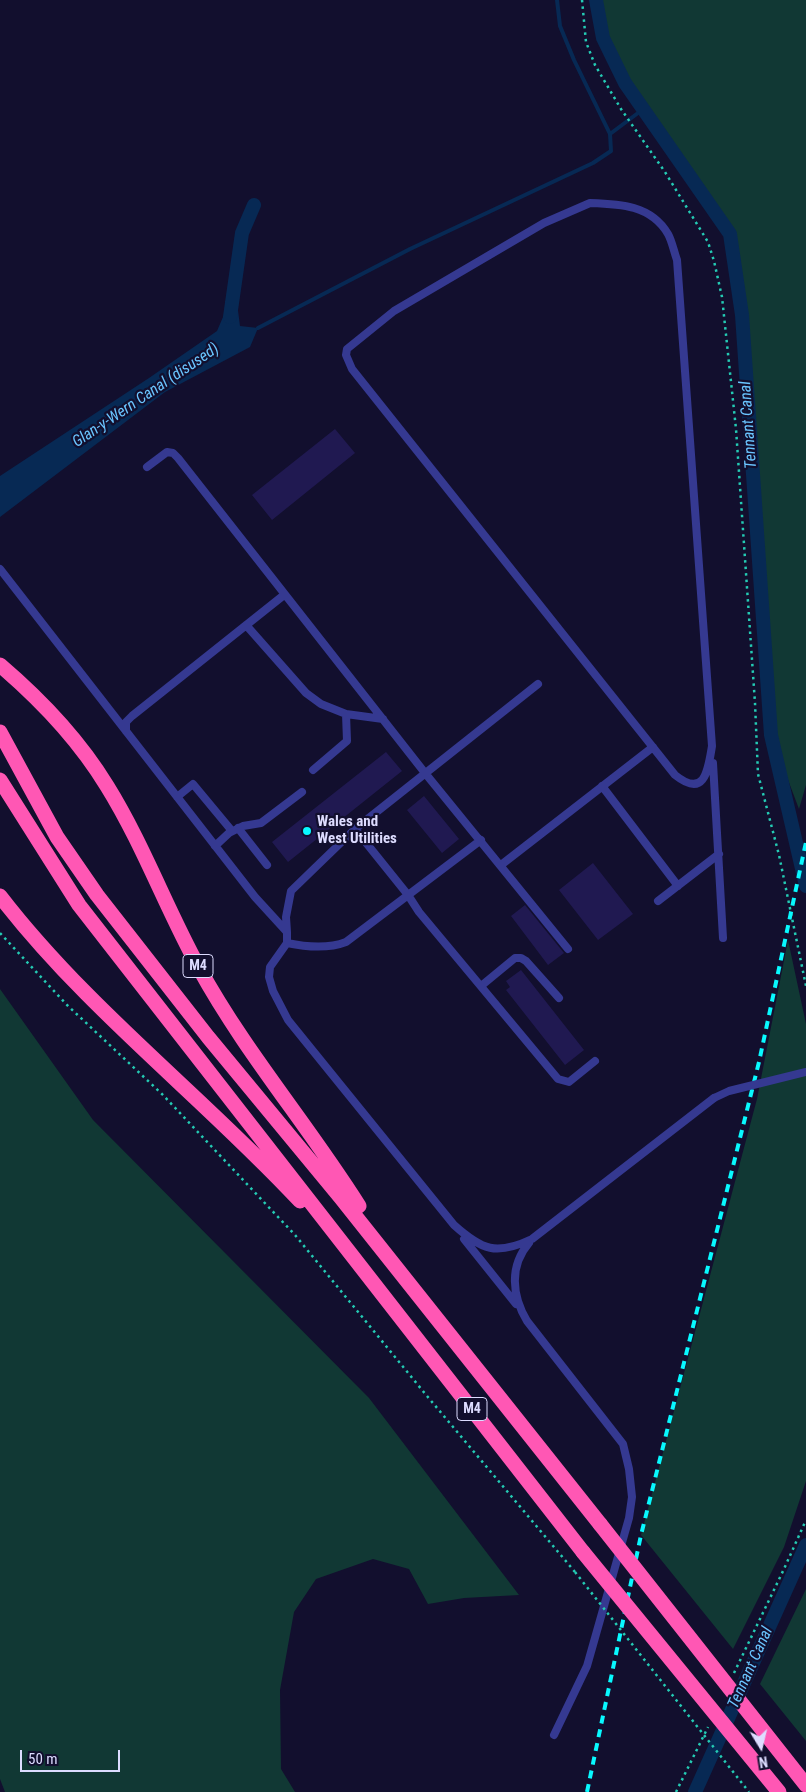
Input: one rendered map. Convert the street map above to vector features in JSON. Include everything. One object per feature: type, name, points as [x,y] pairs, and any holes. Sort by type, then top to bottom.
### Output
[{"type":"highway","name":"M4","points":[[0,665],[26,688],[73,737],[107,786],[137,841],[198,967],[242,1039],[346,1186],[398,1268]]},
{"type":"highway","name":"M4","points":[[0,732],[57,837],[97,896],[208,1037],[398,1268],[806,1785]]},
{"type":"highway","name":"M4","points":[[0,780],[79,905],[583,1552],[779,1792]]},
{"type":"highway","name":"M4","points":[[0,896],[87,994],[251,1151],[360,1266]]},
{"type":"lane","points":[[712,746],[708,772],[704,779],[695,784],[685,782],[675,774],[352,369],[346,355],[347,348],[394,311],[544,224],[590,203],[624,204],[650,214],[668,234],[677,260],[712,746],[723,938]]},
{"type":"lane","points":[[147,467],[167,452],[173,453],[425,773],[568,949]]},
{"type":"lane","points":[[0,569],[255,898],[286,932]]},
{"type":"lane","points":[[126,730],[126,722],[132,716],[284,594]]},
{"type":"lane","points":[[246,625],[306,693],[321,704],[346,714],[383,719]]},
{"type":"lane","points":[[538,684],[355,829],[291,891],[286,917],[287,943],[270,967],[269,977],[273,991],[288,1020],[454,1225],[623,1444],[632,1497],[628,1518],[587,1666],[554,1735]]},
{"type":"lane","points":[[313,770],[347,741],[346,714]]},
{"type":"lane","points":[[501,865],[652,747]]},
{"type":"lane","points":[[177,797],[193,784],[267,865]]},
{"type":"lane","points":[[602,786],[678,886]]},
{"type":"lane","points":[[215,846],[235,830],[261,823],[302,792]]},
{"type":"lane","points":[[355,829],[408,895],[419,912],[558,1079],[569,1082],[595,1060]]},
{"type":"lane","points":[[287,943],[327,947],[337,946],[346,942],[481,840]]},
{"type":"lane","points":[[658,901],[719,854]]},
{"type":"lane","points":[[481,986],[515,958],[521,958],[559,998]]},
{"type":"lane","points":[[454,1225],[471,1241],[485,1248],[502,1249],[518,1246],[532,1239],[714,1098],[730,1090],[806,1072]]},
{"type":"lane","points":[[519,1308],[515,1290],[516,1268],[521,1252],[532,1239]]},
{"type":"path","points":[[582,0],[586,42],[595,65],[708,242],[722,297],[736,429],[755,703],[758,774],[779,855],[806,986]]},
{"type":"path","points":[[0,932],[67,1005],[162,1094],[295,1235],[426,1396],[575,1572],[749,1792]]},
{"type":"path","points":[[730,1680],[806,1520]]},
{"type":"path","points":[[676,1792],[709,1723]]},
{"type":"green space","points":[[596,0],[806,0],[806,785],[799,809],[771,735],[742,315],[730,234],[625,83],[603,38]]},
{"type":"green space","points":[[788,940],[806,1024],[806,1481],[784,1547],[733,1649],[641,1535],[757,1099]]},
{"type":"green space","points":[[0,989],[93,1120],[369,1398],[519,1595],[464,1598],[428,1604],[409,1569],[373,1559],[316,1579],[294,1612],[280,1690],[281,1769],[295,1792],[5,1792],[0,1779]]},
{"type":"green space","points":[[806,1589],[806,1741],[760,1684]]},
{"type":"water","points":[[232,299],[237,303],[240,326],[258,328],[250,347],[165,392],[0,517],[0,476],[217,331],[226,310],[225,301]]},
{"type":"building","points":[[335,429],[355,453],[272,520],[252,495]]},
{"type":"building","points":[[386,752],[402,771],[288,862],[272,842]]},
{"type":"building","points":[[424,796],[459,839],[442,853],[407,810]]},
{"type":"building","points":[[593,863],[633,914],[598,940],[559,890]]},
{"type":"building","points":[[525,905],[564,953],[548,965],[511,916]]},
{"type":"building","points":[[521,970],[584,1050],[565,1065],[506,990],[510,987],[506,981]]},
{"type":"waterway","points":[[258,328],[410,249],[593,163],[611,151],[610,134],[574,60],[560,26],[557,0]]},
{"type":"waterway","name":"Tennant Canal","points":[[596,0],[603,38],[625,83],[730,234],[742,315],[771,735],[806,886]]},
{"type":"waterway","points":[[610,134],[642,110]]},
{"type":"waterway","name":"Glan-y-Wern Canal (disused)","points":[[230,317],[242,233],[254,205]]},
{"type":"waterway","name":"Tennant Canal","points":[[695,1792],[806,1545]]},
{"type":"railway","points":[[587,1792],[641,1535],[759,1062],[806,842]]},
{"type":"place","name":"Wales and West Utilities","points":[[307,831]]}]
